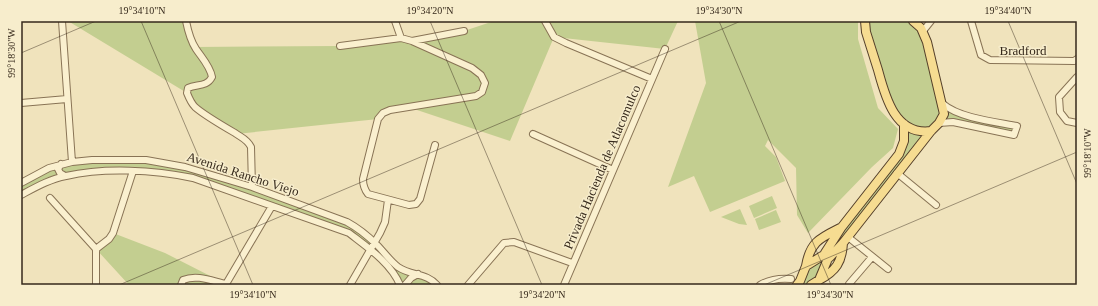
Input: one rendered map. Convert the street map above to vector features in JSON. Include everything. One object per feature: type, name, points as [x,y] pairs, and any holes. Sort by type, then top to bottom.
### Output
[{"type":"main road","points":[[866,21],[866,32],[886,100],[893,112],[904,124],[913,130],[922,133],[931,131]]},
{"type":"main road","points":[[806,266],[825,258],[845,240],[897,173],[939,123],[944,114],[943,104],[927,42],[923,31],[913,21]]},
{"type":"main road","points":[[819,280],[825,258],[841,228],[899,154],[904,141],[904,124]]},
{"type":"main road","points":[[798,283],[806,266],[812,246],[826,235],[841,228]]},
{"type":"main road","points":[[811,285],[828,275],[837,265],[842,254],[845,240]]},
{"type":"street","points":[[62,21],[72,162]]},
{"type":"street","points":[[186,21],[189,34],[195,47],[208,66],[212,77],[209,82],[188,88],[187,93],[189,100],[194,106],[249,142],[251,147],[252,187]]},
{"type":"street","points":[[395,21],[401,38]]},
{"type":"street","name":"Privada Hacienda de Atlacomulco","points":[[544,21],[554,37],[652,79]]},
{"type":"street","points":[[923,31],[931,21]]},
{"type":"street","name":"Bradford","points":[[971,21],[981,55],[990,60],[1074,61],[1077,59]]},
{"type":"street","points":[[412,41],[464,31]]},
{"type":"street","points":[[340,46],[401,38],[412,41],[472,68],[481,75],[484,83],[482,92],[476,96],[390,110],[383,113],[378,119],[363,184],[368,194],[409,205],[416,204],[420,199],[435,145]]},
{"type":"street","name":"Privada Hacienda de Atlacomulco","points":[[564,285],[572,263],[665,49]]},
{"type":"street","points":[[1077,77],[1059,97],[1060,112],[1067,121],[1077,123]]},
{"type":"street","points":[[21,103],[67,99]]},
{"type":"street","points":[[939,123],[953,122],[1014,135],[1017,126],[958,113],[943,104]]},
{"type":"street","name":"Privada Hacienda de Atlacomulco","points":[[533,134],[613,170]]},
{"type":"street","name":"Avenida Rancho Viejo","points":[[21,183],[49,168],[72,162],[92,160],[146,160],[178,165],[252,187],[347,222],[375,243],[405,271],[428,277],[437,285]]},
{"type":"street","points":[[61,164],[58,169],[60,173],[65,176]]},
{"type":"street","points":[[96,249],[109,239],[113,233],[133,171]]},
{"type":"street","name":"Avenida Rancho Viejo","points":[[21,195],[43,183],[65,176],[93,172],[133,171],[170,173],[194,178],[349,233],[370,249],[391,270],[400,285]]},
{"type":"street","points":[[897,173],[936,205]]},
{"type":"street","points":[[233,192],[236,182]]},
{"type":"street","points":[[50,198],[96,249],[96,285]]},
{"type":"street","points":[[283,210],[286,199]]},
{"type":"street","points":[[350,285],[370,249],[375,243],[385,222],[388,200]]},
{"type":"street","points":[[181,285],[183,280],[190,277],[197,277],[227,284],[272,206]]},
{"type":"street","points":[[845,240],[872,256],[888,269]]},
{"type":"street","name":"Privada Hacienda de Atlacomulco","points":[[468,285],[504,243],[508,242],[514,242],[572,263]]},
{"type":"street","points":[[849,284],[872,256]]},
{"type":"street","points":[[405,285],[411,278],[418,274]]},
{"type":"street","points":[[760,285],[778,278],[798,283]]},
{"type":"green space","points":[[68,21],[186,21],[195,47],[340,46],[401,38],[412,41],[464,31],[494,21],[678,21],[665,49],[554,37],[510,141],[408,107],[390,110],[378,119],[236,134],[194,106],[187,93]]},
{"type":"green space","points":[[695,21],[858,21],[858,39],[878,108],[898,129],[893,148],[872,167],[808,233],[797,215],[796,168],[768,140],[765,146],[776,157],[785,181],[710,212],[694,176],[668,187],[706,83]]},
{"type":"green space","points":[[865,21],[913,21],[921,28],[943,104],[948,108],[1017,126],[1014,135],[953,122],[939,123],[832,255],[826,250],[899,154],[905,129],[893,113]]},
{"type":"green space","points":[[92,160],[172,164],[185,167],[347,222],[398,266],[436,285],[400,285],[391,270],[349,233],[193,178],[133,171],[76,174],[21,195],[21,183],[49,168]]},
{"type":"green space","points":[[772,196],[777,208],[754,218],[749,206]]},
{"type":"green space","points":[[740,209],[747,225],[739,224],[721,217]]},
{"type":"green space","points":[[776,210],[781,222],[759,230],[755,219]]},
{"type":"green space","points":[[113,233],[165,253],[228,285],[129,285],[96,249]]},
{"type":"green space","points":[[817,260],[825,267],[811,285],[805,285],[800,281],[802,275]]}]
